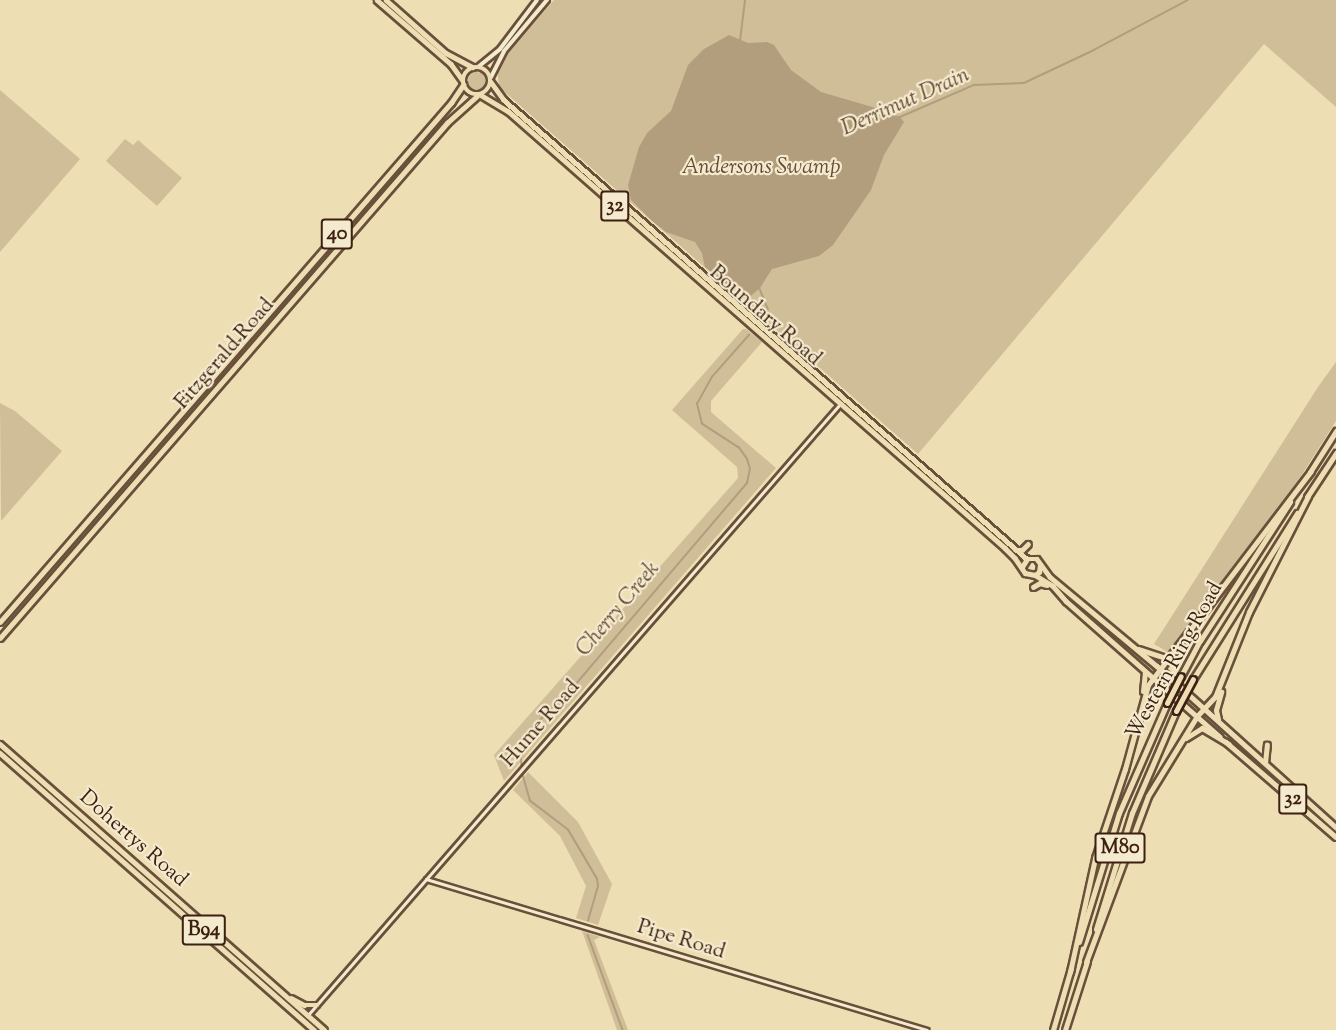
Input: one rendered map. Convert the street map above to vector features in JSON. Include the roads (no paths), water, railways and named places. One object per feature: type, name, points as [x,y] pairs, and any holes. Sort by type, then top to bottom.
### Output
[{"type":"highway","name":"Western Ring Road","points":[[1053,1030],[1119,813],[1167,703],[1200,641],[1336,431]]},
{"type":"highway","name":"Western Ring Road","points":[[1065,1030],[1132,813],[1176,711],[1193,679],[1336,453]]},
{"type":"highway","points":[[1140,707],[1153,678],[1220,587],[1311,471]]},
{"type":"highway","points":[[1086,962],[1144,805],[1197,716],[1215,697],[1252,606],[1308,496]]},
{"type":"highway","points":[[1138,650],[1168,659]]},
{"type":"highway","points":[[1218,719],[1217,707],[1233,653]]},
{"type":"highway","points":[[1070,972],[1095,858],[1125,769],[1140,707],[1145,672]]},
{"type":"highway","points":[[1179,746],[1200,728],[1229,744]]},
{"type":"main road","points":[[377,0],[451,64],[467,92],[479,95]]},
{"type":"main road","points":[[386,0],[446,53],[487,71],[491,80]]},
{"type":"main road","points":[[475,67],[500,49],[537,0]]},
{"type":"main road","points":[[491,80],[504,51],[547,0]]},
{"type":"main road","name":"40","points":[[463,82],[466,72],[475,67]]},
{"type":"main road","name":"40","points":[[479,95],[487,91],[491,80]]},
{"type":"main road","name":"Boundary Road","points":[[491,80],[504,100],[1027,559]]},
{"type":"main road","name":"Fitzgerald Road","points":[[0,622],[452,103],[463,82]]},
{"type":"main road","name":"Fitzgerald Road","points":[[0,638],[347,241],[447,123],[479,95]]},
{"type":"main road","name":"Boundary Road","points":[[479,95],[508,111],[1005,548],[1022,567]]},
{"type":"main road","points":[[338,234],[347,241]]},
{"type":"main road","points":[[745,321],[750,315]]},
{"type":"main road","points":[[116,489],[124,495]]},
{"type":"main road","points":[[1015,550],[1022,550],[1028,544]]},
{"type":"main road","points":[[1022,567],[1027,559]]},
{"type":"main road","name":"32","points":[[1027,559],[1035,559],[1050,577],[1218,719],[1336,827]]},
{"type":"main road","points":[[1035,575],[1040,570],[1040,565]]},
{"type":"main road","name":"32","points":[[1022,567],[1026,574],[1035,575],[1053,586],[1145,672],[1336,837]]},
{"type":"main road","points":[[1033,587],[1040,583],[1053,586]]},
{"type":"main road","name":"Dohertys Road","points":[[0,744],[66,806]]},
{"type":"main road","points":[[1265,764],[1263,755],[1267,745]]},
{"type":"main road","name":"Dohertys Road","points":[[0,753],[66,806],[274,986],[306,1018],[314,1030]]},
{"type":"main road","name":"Dohertys Road","points":[[134,865],[306,1018],[324,1030]]},
{"type":"main road","points":[[274,986],[299,1003],[308,1006],[317,1005]]},
{"type":"street","name":"Hume Road","points":[[306,1018],[845,398]]},
{"type":"street","name":"Pipe Road","points":[[426,879],[927,1030]]},
{"type":"water","name":"Andersons Swamp","points":[[729,35],[748,43],[767,42],[774,45],[791,70],[821,92],[879,109],[888,115],[899,116],[904,122],[884,155],[871,190],[833,245],[819,256],[772,269],[760,288],[746,300],[705,267],[702,253],[695,242],[666,232],[651,220],[631,200],[628,185],[639,147],[647,133],[671,111],[688,65],[704,49]]},
{"type":"waterway","name":"Cherry Creek","points":[[740,41],[745,0]]},
{"type":"waterway","name":"Derrimut Drain","points":[[900,117],[974,85],[1024,83],[1094,50],[1188,0]]},
{"type":"waterway","name":"Cherry Creek","points":[[760,289],[768,309],[764,321]]},
{"type":"waterway","name":"Cherry Creek","points":[[588,921],[598,886],[597,879],[568,830],[530,801],[522,773],[523,747],[528,735],[542,718],[576,684],[747,483],[750,469],[747,459],[739,448],[702,424],[697,404],[712,377],[749,335]]},
{"type":"waterway","name":"Cherry Creek","points":[[588,935],[623,1030]]}]
